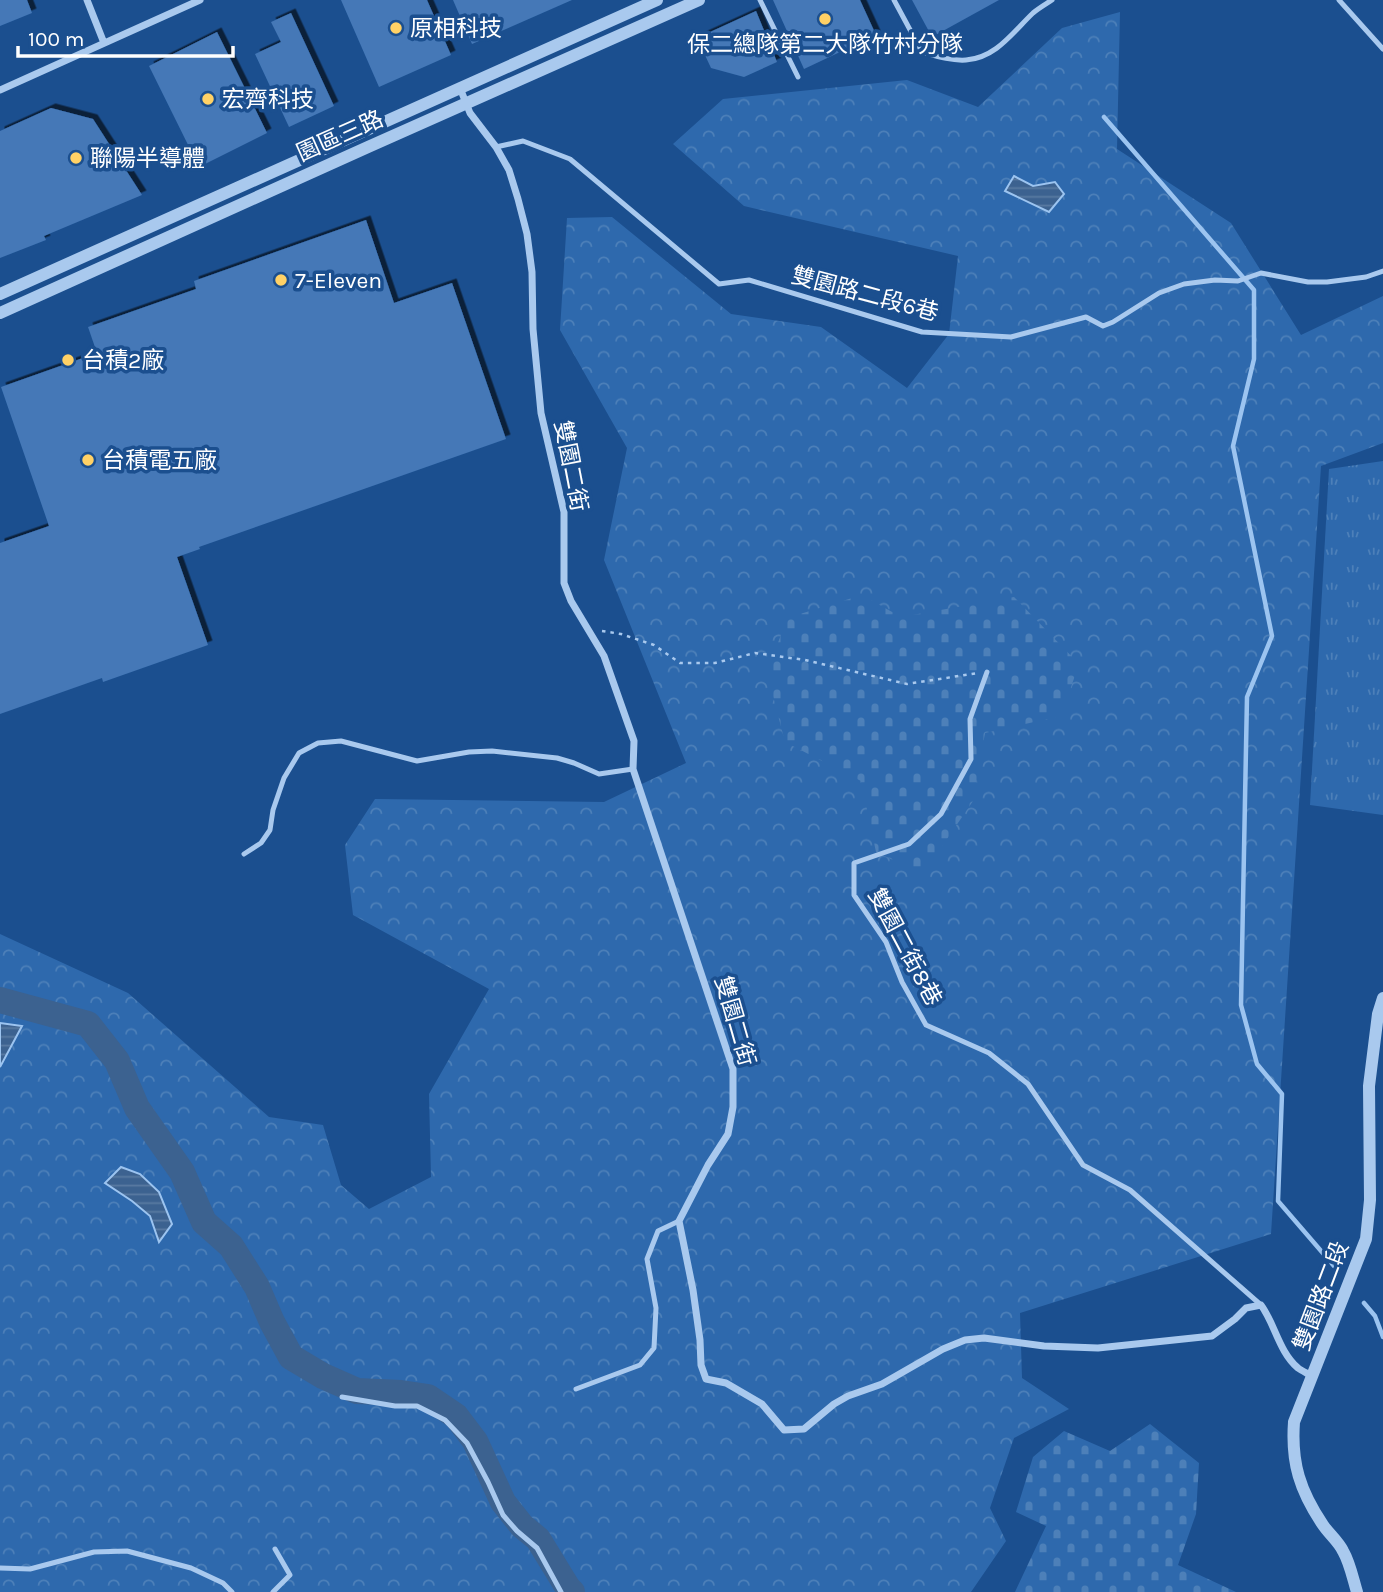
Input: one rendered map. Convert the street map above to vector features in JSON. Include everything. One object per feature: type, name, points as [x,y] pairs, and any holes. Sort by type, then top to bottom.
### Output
[{"type":"street","points":[[87,0],[104,44]]},
{"type":"street","points":[[0,90],[200,0]]},
{"type":"street","name":"園區三路","points":[[0,293],[657,0]]},
{"type":"street","name":"園區三路","points":[[0,313],[699,0]]},
{"type":"street","name":"雙園二街","points":[[460,88],[471,113],[509,170],[527,234],[533,272],[533,328],[541,413],[564,512],[564,583],[570,601],[604,656],[627,719],[634,741],[634,769],[733,1069],[733,1107],[729,1134],[702,1176],[679,1221]]},
{"type":"street","name":"雙園路二段","points":[[1357,1592],[1343,1550],[1310,1504],[1297,1474],[1294,1422],[1366,1239],[1370,1200],[1369,1086],[1378,1014],[1383,998]]},
{"type":"street","points":[[679,1221],[694,1290],[701,1364],[706,1379],[726,1383],[762,1404],[784,1430],[803,1429],[848,1396],[882,1384],[965,1339],[984,1338],[1044,1346],[1098,1348],[1212,1336],[1246,1308],[1261,1305],[1269,1315],[1287,1357],[1298,1369],[1312,1376]]},
{"type":"lane","points":[[760,0],[798,76]]},
{"type":"lane","points":[[894,0],[922,52],[966,60],[988,55],[1036,10],[1052,0]]},
{"type":"lane","points":[[1339,0],[1383,49]]},
{"type":"lane","name":"雙園路二段6巷","points":[[495,147],[523,141],[570,159],[719,284],[749,280],[922,332],[1011,337],[1086,317],[1103,326],[1158,293],[1184,285],[1215,280],[1238,281],[1261,273],[1308,282],[1327,282],[1366,277],[1383,271]]},
{"type":"lane","name":"雙園二街8巷","points":[[987,672],[970,719],[971,759],[941,814],[909,844],[854,863],[854,895],[886,942],[902,982],[926,1025],[989,1053],[1028,1084],[1083,1165],[1130,1190],[1261,1305]]},
{"type":"lane","points":[[244,854],[261,843],[270,830],[273,810],[284,778],[299,753],[317,743],[341,741],[417,761],[492,751],[557,758],[599,774],[634,769]]},
{"type":"lane","points":[[576,1389],[640,1365],[654,1348],[656,1308],[647,1259],[657,1231],[679,1221]]},
{"type":"lane","points":[[342,1397],[395,1406],[417,1406],[445,1420],[467,1443],[503,1515],[537,1548],[561,1592]]},
{"type":"lane","points":[[274,1592],[290,1575],[275,1549]]},
{"type":"lane","points":[[0,1568],[30,1569],[94,1552],[127,1551],[191,1568],[223,1583],[232,1592]]},
{"type":"path","points":[[588,630],[621,634],[654,645],[680,663],[715,663],[755,653],[805,660],[907,684],[987,672]]},
{"type":"green space","points":[[1120,12],[1117,149],[1231,223],[1301,335],[1383,296],[1383,443],[1321,466],[1271,1234],[1020,1313],[1022,1378],[1069,1409],[1014,1438],[990,1508],[1006,1541],[971,1592],[0,1592],[0,934],[128,993],[269,1117],[323,1125],[341,1185],[369,1209],[431,1177],[429,1094],[489,989],[353,915],[345,845],[375,799],[604,802],[686,763],[604,560],[627,448],[560,330],[567,218],[612,217],[731,314],[821,327],[907,388],[949,334],[958,256],[744,206],[673,144],[723,99],[907,80],[978,107],[1062,28]]},
{"type":"green space","points":[[1383,461],[1383,815],[1310,805],[1329,469]]},
{"type":"green space","points":[[862,595],[901,617],[1014,597],[1079,664],[1061,716],[985,733],[973,801],[923,874],[876,852],[861,781],[785,742],[767,673],[787,618]]},
{"type":"green space","points":[[1150,1424],[1199,1463],[1196,1514],[1178,1565],[1236,1592],[1015,1592],[1046,1526],[1016,1512],[1033,1457],[1064,1431],[1110,1451]]},
{"type":"shaded area","points":[[1014,176],[1033,186],[1055,182],[1064,194],[1049,212],[1005,191]]},
{"type":"shaded area","points":[[0,1023],[22,1026],[0,1067]]},
{"type":"shaded area","points":[[121,1167],[140,1174],[159,1192],[172,1224],[159,1242],[150,1216],[105,1183]]},
{"type":"building","points":[[0,0],[27,0],[32,13],[0,26]]},
{"type":"building","name":"原相科技","points":[[341,0],[427,0],[451,55],[379,87]]},
{"type":"building","points":[[453,0],[572,0],[472,44]]},
{"type":"building","name":"保二總隊第二大隊竹村分隊","points":[[773,0],[860,0],[876,35],[804,69]]},
{"type":"building","points":[[912,0],[999,0],[932,37]]},
{"type":"building","points":[[756,11],[777,62],[744,77],[711,68],[697,38]]},
{"type":"building","points":[[291,13],[334,106],[289,127],[255,54],[281,42],[271,22]]},
{"type":"building","name":"宏齊科技","points":[[217,32],[267,133],[199,167],[149,66]]},
{"type":"building","name":"聯陽半導體","points":[[51,108],[93,119],[142,195],[44,236],[46,240],[0,258],[0,131]]},
{"type":"building","points":[[366,220],[394,303],[452,283],[506,439],[177,557],[208,645],[0,714],[0,543],[49,526],[1,387],[97,353],[88,327],[196,289],[194,281]]},
{"type":"waterway","points":[[1104,117],[1254,290],[1254,359],[1233,446],[1272,636],[1247,697],[1241,1005],[1257,1064],[1282,1094],[1278,1201],[1334,1266]]},
{"type":"waterway","points":[[0,1000],[88,1024],[117,1061],[137,1108],[182,1172],[204,1222],[231,1246],[257,1287],[291,1357],[323,1376],[357,1391],[428,1397],[456,1416],[475,1441],[503,1502],[522,1526],[538,1539],[572,1592]]},
{"type":"waterway","points":[[1364,1303],[1375,1316],[1383,1337]]},
{"type":"place","name":"保二總隊第二大隊竹村分隊","points":[[825,19]]},
{"type":"place","name":"原相科技","points":[[396,28]]},
{"type":"place","name":"宏齊科技","points":[[208,99]]},
{"type":"place","name":"聯陽半導體","points":[[76,158]]},
{"type":"place","name":"7-Eleven","points":[[281,280]]},
{"type":"place","name":"台積2廠","points":[[68,360]]},
{"type":"place","name":"台積電五廠","points":[[88,460]]}]
